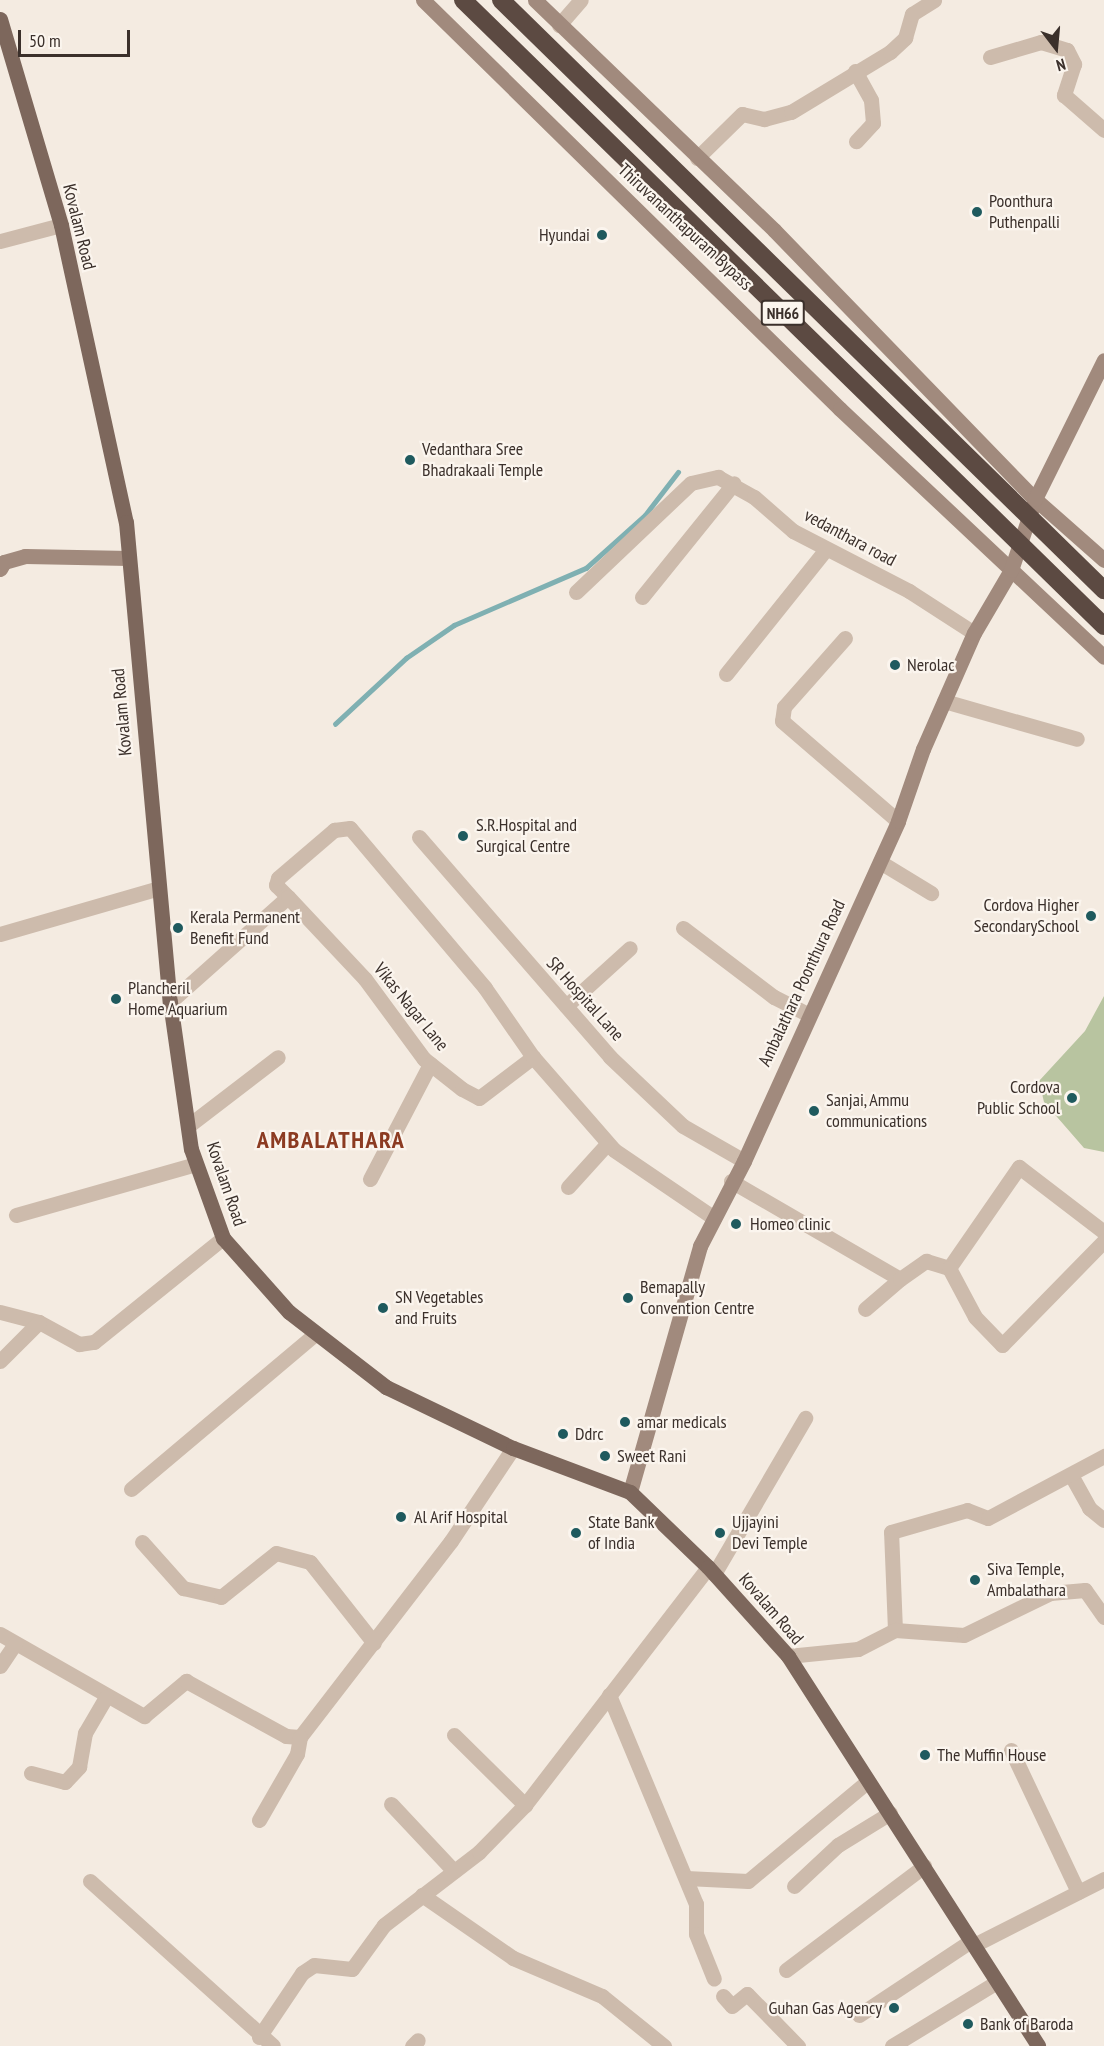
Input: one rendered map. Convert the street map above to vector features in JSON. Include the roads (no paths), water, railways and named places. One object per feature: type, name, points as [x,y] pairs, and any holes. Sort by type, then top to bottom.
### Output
[{"type":"highway","name":"Thiruvananthapuram Bypass","points":[[462,0],[1104,626]]},
{"type":"highway","name":"Thiruvananthapuram Bypass","points":[[501,0],[1029,520],[1104,590]]},
{"type":"main road","name":"Kovalam Road","points":[[0,19],[61,225],[129,558],[156,889],[170,1002],[188,1126],[196,1164],[223,1238],[289,1312],[386,1387],[513,1448],[630,1492],[711,1570],[788,1656],[1038,2046]]},
{"type":"street","name":"Thiruvananthapuram Bypass","points":[[423,0],[1011,570],[1104,657]]},
{"type":"street","points":[[535,0],[928,384],[1035,499],[1104,560]]},
{"type":"street","points":[[559,24],[581,0]]},
{"type":"street","points":[[697,158],[734,118],[742,114],[775,118],[791,112],[902,42],[912,14],[934,0]]},
{"type":"street","points":[[990,57],[1041,42],[1067,50],[1074,64],[1064,95],[1104,130]]},
{"type":"street","points":[[855,71],[871,100],[873,123],[856,141]]},
{"type":"street","points":[[0,241],[61,225]]},
{"type":"street","name":"Ambalathara Poonthura Road","points":[[630,1492],[664,1360],[714,1218],[744,1161],[880,862],[944,700],[974,633],[1011,570],[1035,499],[1104,360]]},
{"type":"street","name":"vedanthara road","points":[[576,592],[691,483],[704,477],[734,483],[793,531],[909,591],[974,633]]},
{"type":"street","points":[[642,597],[734,483]]},
{"type":"street","points":[[726,674],[826,549]]},
{"type":"street","points":[[1,564],[85,553],[129,558]]},
{"type":"street","points":[[844,638],[784,707],[782,721],[898,821]]},
{"type":"street","points":[[944,700],[1077,739]]},
{"type":"street","points":[[170,1002],[288,897],[276,885],[278,878],[334,830],[350,828],[484,988],[533,1057],[607,1144],[714,1218]]},
{"type":"street","name":"SR Hospital Lane","points":[[419,837],[566,1006],[683,1126],[744,1161]]},
{"type":"street","points":[[880,862],[931,893]]},
{"type":"street","points":[[0,934],[156,889]]},
{"type":"street","name":"Vikas Nagar Lane","points":[[288,897],[365,980],[430,1064],[479,1098],[533,1057]]},
{"type":"street","points":[[683,928],[774,997],[809,1015]]},
{"type":"street","points":[[566,1006],[630,948]]},
{"type":"street","points":[[188,1126],[278,1057]]},
{"type":"street","points":[[370,1179],[430,1064]]},
{"type":"street","points":[[568,1187],[607,1144]]},
{"type":"street","points":[[16,1215],[196,1164]]},
{"type":"street","points":[[950,1268],[1019,1167],[1104,1232]]},
{"type":"street","points":[[731,1182],[900,1279]]},
{"type":"street","points":[[0,1312],[39,1322],[79,1344],[94,1342],[223,1238]]},
{"type":"street","points":[[865,1309],[900,1279],[926,1261],[950,1268],[975,1317],[1002,1345],[1104,1241]]},
{"type":"street","points":[[0,1361],[39,1322]]},
{"type":"street","points":[[131,1489],[316,1333]]},
{"type":"street","points":[[90,1881],[268,2043],[302,1973],[314,1965],[345,1972],[352,1969],[384,1925],[454,1871],[525,1805],[609,1695],[711,1570],[804,1418]]},
{"type":"street","points":[[259,1820],[297,1754],[300,1737],[374,1643],[513,1448]]},
{"type":"street","points":[[895,1630],[891,1532],[967,1510],[988,1518],[1104,1456]]},
{"type":"street","points":[[1071,1475],[1089,1509],[1104,1520]]},
{"type":"street","points":[[142,1542],[183,1588],[221,1597],[276,1553],[310,1562],[374,1643]]},
{"type":"street","points":[[788,1656],[858,1649],[895,1630],[964,1635],[1050,1593],[1085,1590],[1104,1617]]},
{"type":"street","points":[[0,1634],[106,1697],[144,1716],[186,1681],[286,1736],[300,1737]]},
{"type":"street","points":[[0,1665],[15,1644]]},
{"type":"street","points":[[609,1695],[696,1904],[696,1934],[714,1979]]},
{"type":"street","points":[[31,1773],[65,1782],[79,1767],[85,1733],[106,1697]]},
{"type":"street","points":[[454,1736],[525,1805]]},
{"type":"street","points":[[1011,1750],[1078,1892]]},
{"type":"street","points":[[686,1878],[748,1881],[868,1781]]},
{"type":"street","points":[[391,1804],[454,1871]]},
{"type":"street","points":[[794,1886],[838,1845],[890,1814]]},
{"type":"street","points":[[786,1970],[924,1866]]},
{"type":"street","points":[[860,2015],[972,1943],[1104,1879]]},
{"type":"street","points":[[422,1895],[513,1958],[602,1996],[664,2046]]},
{"type":"street","points":[[892,2046],[997,1982]]},
{"type":"street","points":[[723,1996],[732,2006],[747,1994],[798,2046]]},
{"type":"waterway","points":[[335,724],[406,658],[454,625],[586,568],[645,515],[678,472]]},
{"type":"place","name":"Poonthura Puthenpalli","points":[[977,212]]},
{"type":"place","name":"Hyundai","points":[[602,235]]},
{"type":"place","name":"Vedanthara Sree Bhadrakaali Temple","points":[[410,460]]},
{"type":"place","name":"Nerolac","points":[[895,665]]},
{"type":"place","name":"S.R.Hospital and Surgical Centre","points":[[463,836]]},
{"type":"place","name":"Cordova Higher SecondarySchool","points":[[1091,916]]},
{"type":"place","name":"Kerala Permanent Benefit Fund","points":[[178,928]]},
{"type":"place","name":"Plancheril Home Aquarium","points":[[116,999]]},
{"type":"place","name":"Cordova Public School","points":[[1072,1098]]},
{"type":"place","name":"Sanjai, Ammu communications","points":[[814,1111]]},
{"type":"place","name":"Homeo clinic","points":[[736,1224]]},
{"type":"place","name":"Bemapally Convention Centre","points":[[628,1298]]},
{"type":"place","name":"SN Vegetables and Fruits","points":[[383,1308]]},
{"type":"place","name":"amar medicals","points":[[625,1422]]},
{"type":"place","name":"Ddrc","points":[[563,1434]]},
{"type":"place","name":"Sweet Rani","points":[[605,1456]]},
{"type":"place","name":"Al Arif Hospital","points":[[401,1517]]},
{"type":"place","name":"State Bank of India","points":[[576,1533]]},
{"type":"place","name":"Ujjayini Devi Temple","points":[[720,1533]]},
{"type":"place","name":"Siva Temple, Ambalathara","points":[[975,1580]]},
{"type":"place","name":"The Muffin House","points":[[925,1755]]},
{"type":"place","name":"Guhan Gas Agency","points":[[894,2008]]},
{"type":"place","name":"Bank of Baroda","points":[[968,2024]]},
{"type":"district","name":"AMBALATHARA","points":[[331,1140]]}]
